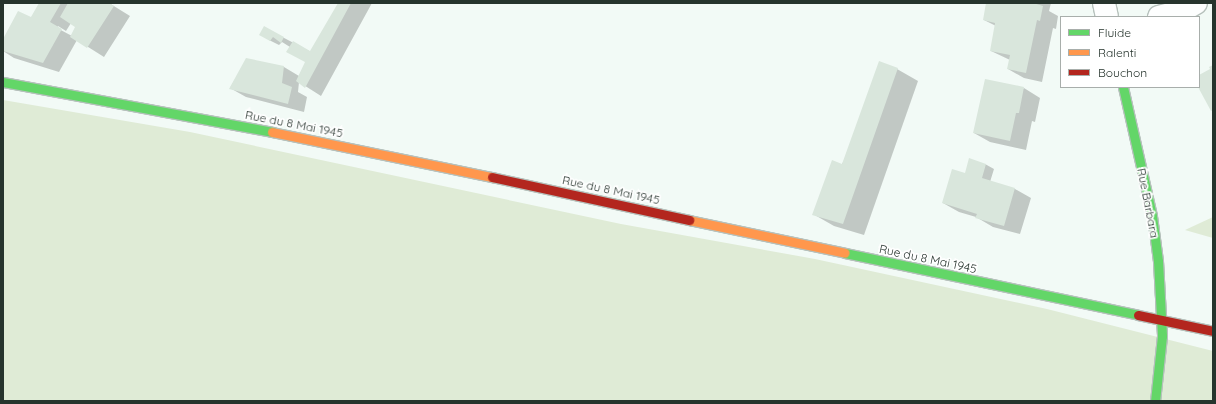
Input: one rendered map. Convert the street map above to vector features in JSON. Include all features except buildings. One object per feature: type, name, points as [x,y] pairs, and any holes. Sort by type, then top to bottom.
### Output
[{"type":"street","points":[[1104,3],[1107,16]]},
{"type":"street","points":[[1163,16],[1182,11],[1196,3]]},
{"type":"street","name":"Rue du 8 Mai 1945","points":[[3,82],[221,122],[505,180],[831,251],[1213,331]]},
{"type":"street","name":"Rue Barbara","points":[[1123,88],[1152,216],[1158,261],[1162,336],[1155,401]]},
{"type":"green space","points":[[3,100],[190,132],[621,224],[815,259],[1047,309],[1213,351],[1213,401],[3,401]]},
{"type":"green space","points":[[1213,217],[1213,238],[1185,230]]},
{"type":"traffic: fast","points":[[3,82],[272,132]]},
{"type":"traffic: fast","points":[[1123,88],[1152,216],[1158,261],[1162,336],[1155,401]]},
{"type":"traffic: fast","points":[[845,253],[1138,315]]},
{"type":"traffic: slow","points":[[272,132],[492,177]]},
{"type":"traffic: slow","points":[[689,220],[845,253]]},
{"type":"traffic: jam","points":[[492,177],[689,220]]},
{"type":"traffic: jam","points":[[1138,315],[1213,331]]}]
